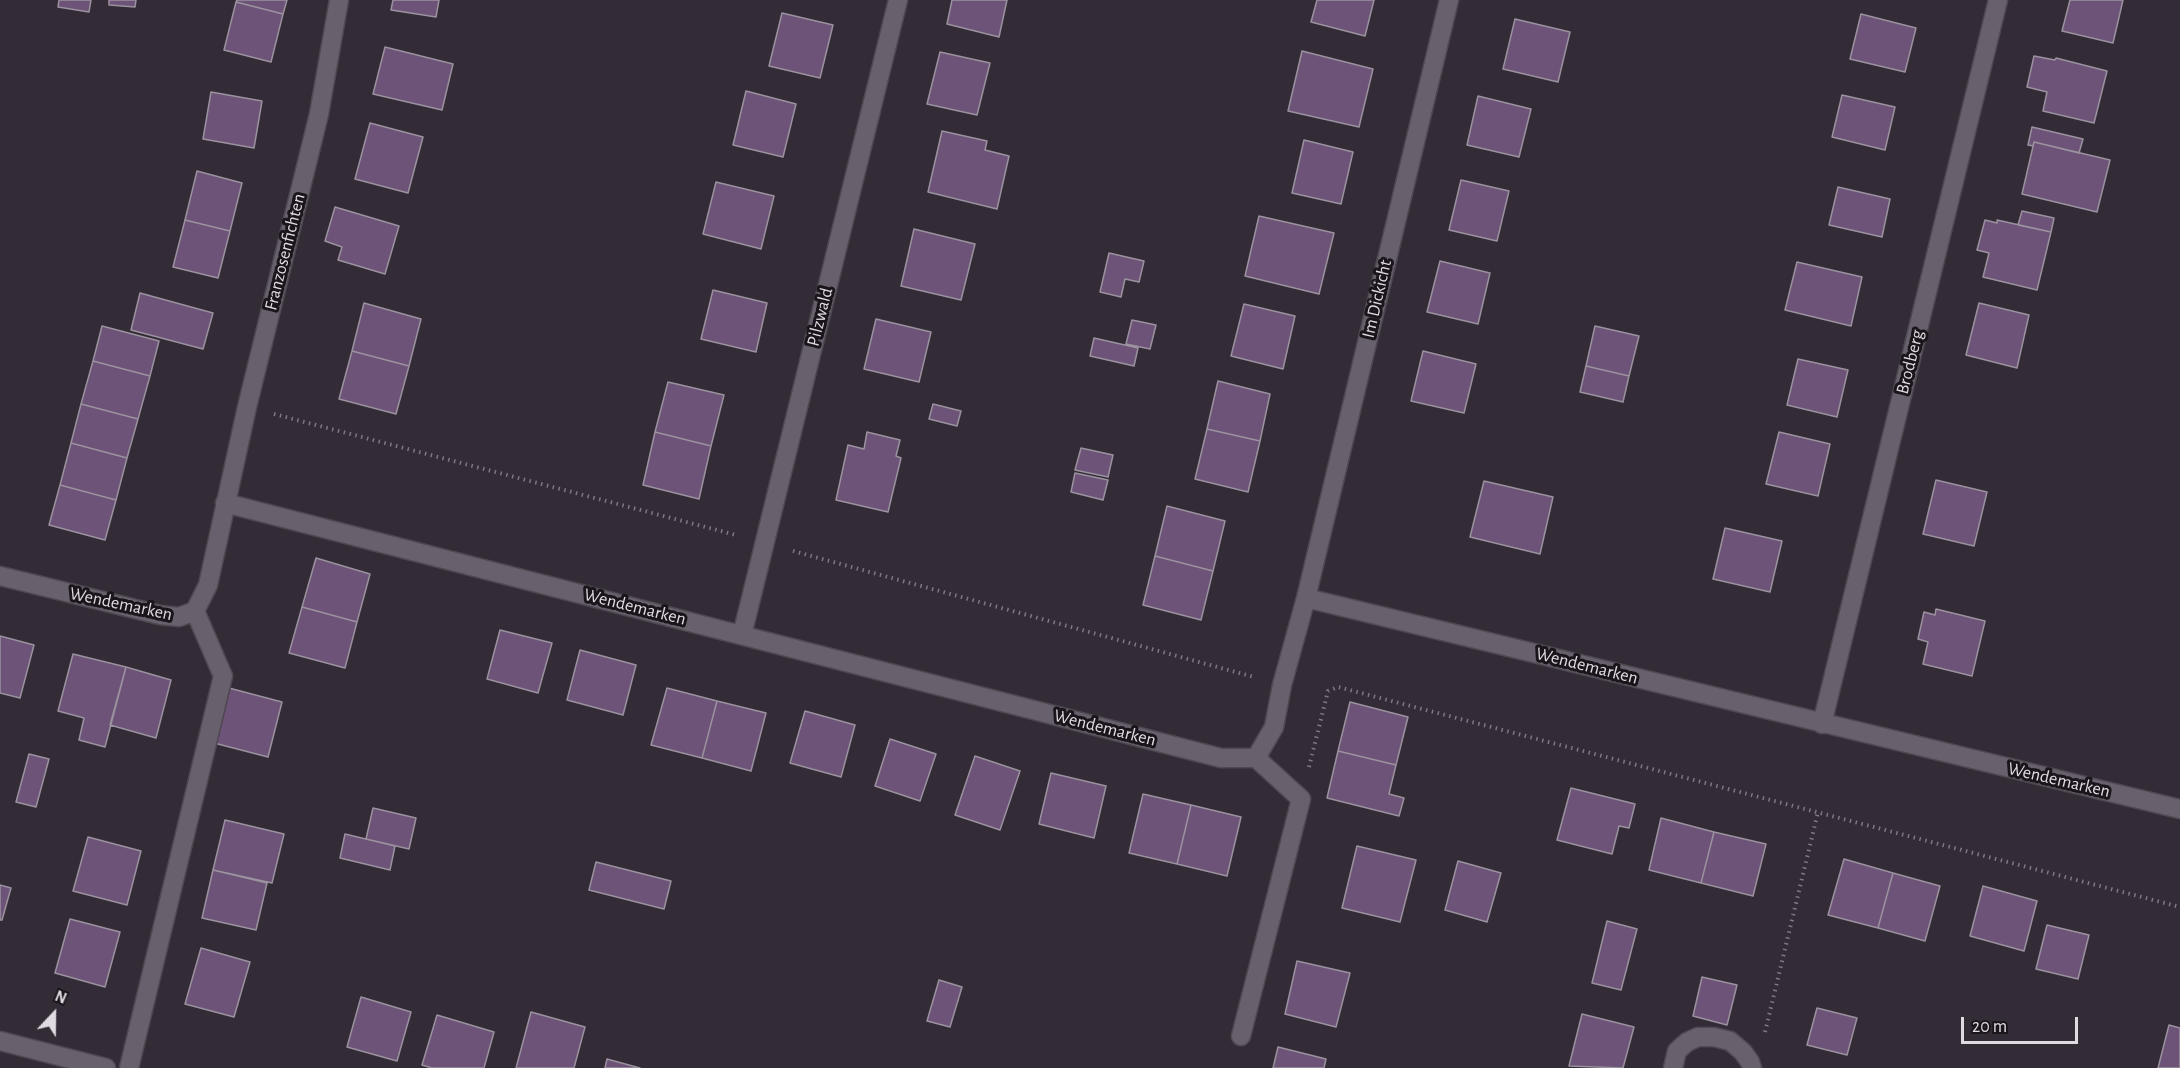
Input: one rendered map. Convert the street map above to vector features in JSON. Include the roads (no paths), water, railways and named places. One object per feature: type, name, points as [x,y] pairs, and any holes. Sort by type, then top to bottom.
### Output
[{"type":"street","name":"Franzosenfichten","points":[[225,503],[319,114],[339,0]]},
{"type":"street","name":"Pilzwald","points":[[742,635],[898,0]]},
{"type":"street","name":"Im Dickicht","points":[[1306,598],[1449,0]]},
{"type":"street","name":"Brodberg","points":[[1822,724],[1998,0]]},
{"type":"street","name":"Wendemarken","points":[[0,576],[160,615],[179,617],[195,611],[208,585],[225,503],[1221,758],[1256,758]]},
{"type":"street","name":"Wendemarken","points":[[1306,598],[2180,809]]},
{"type":"street","points":[[1241,1035],[1301,799],[1256,758],[1274,727],[1282,685],[1306,598]]},
{"type":"street","points":[[129,1068],[223,676],[195,611]]},
{"type":"street","points":[[1673,1068],[1677,1052],[1687,1042],[1698,1037],[1714,1037],[1730,1041],[1743,1052],[1752,1068]]},
{"type":"street","points":[[0,1041],[106,1068]]}]
